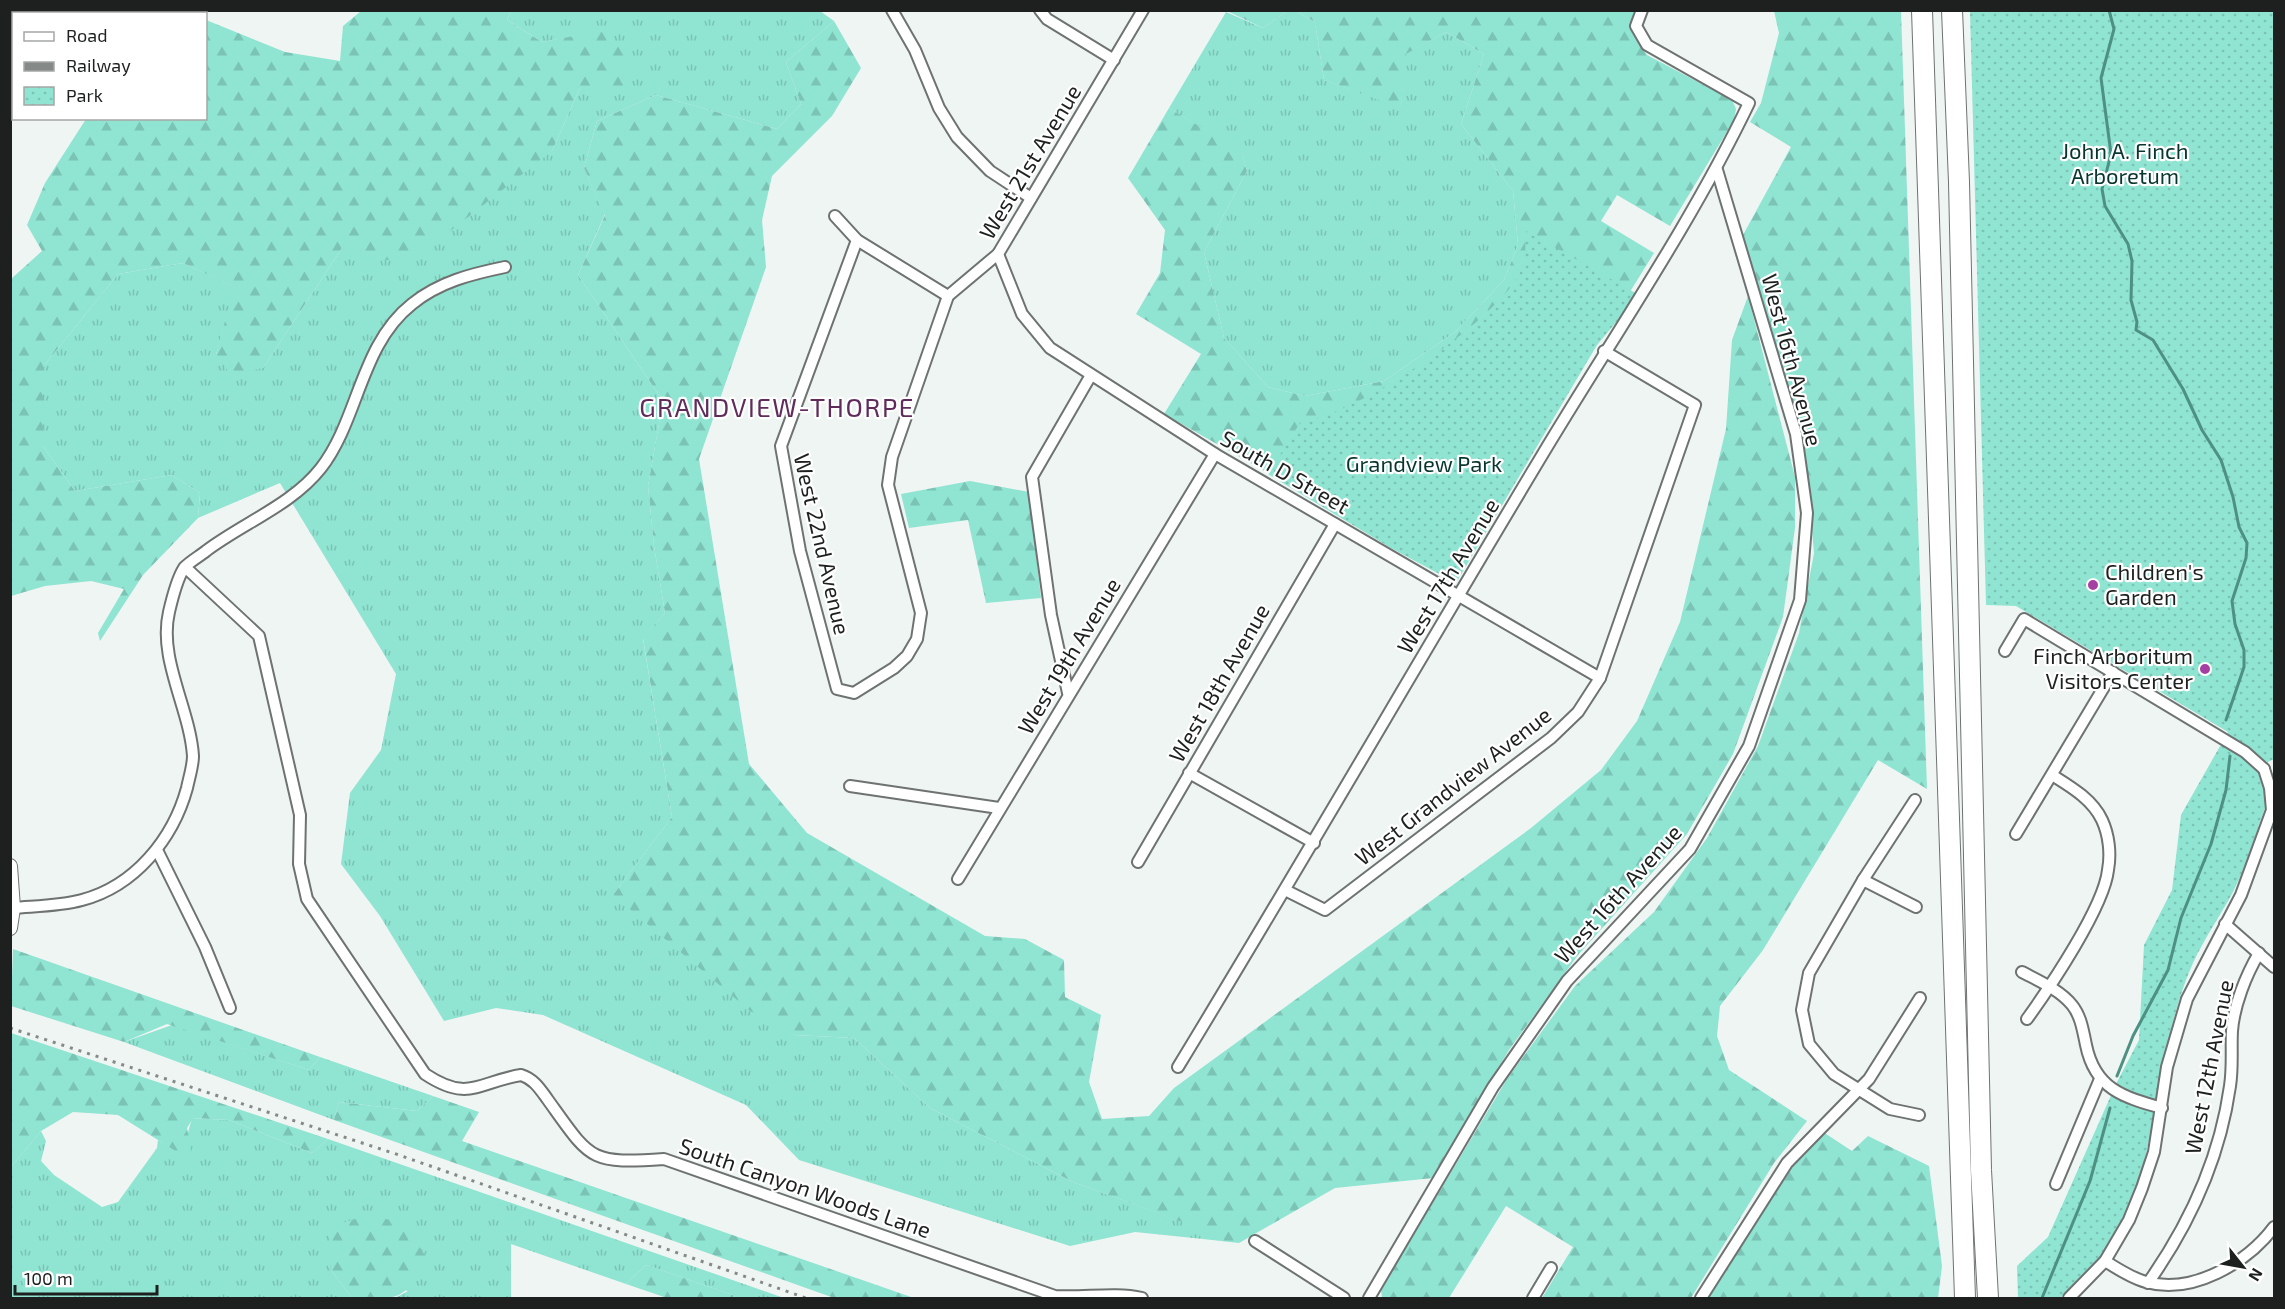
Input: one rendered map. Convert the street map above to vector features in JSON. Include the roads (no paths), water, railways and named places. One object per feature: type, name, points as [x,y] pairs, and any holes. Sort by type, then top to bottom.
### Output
[{"type":"highway","points":[[1922,10],[1965,1299]]},
{"type":"highway","points":[[1952,10],[1959,182],[1981,1170],[1988,1299]]},
{"type":"street","points":[[891,10],[915,50],[939,108],[957,136],[990,171],[1031,198]]},
{"type":"street","points":[[1040,10],[1047,19],[1114,60]]},
{"type":"street","name":"West 21st Avenue","points":[[948,296],[998,254],[1143,10]]},
{"type":"street","name":"West 17th Avenue","points":[[1178,1067],[1314,843],[1458,595],[1604,351],[1717,170],[1749,103],[1647,45],[1636,26],[1642,10]]},
{"type":"street","name":"West 16th Avenue","points":[[1369,1299],[1494,1087],[1542,1016],[1567,981],[1690,849],[1749,746],[1800,600],[1807,513],[1796,434],[1717,170]]},
{"type":"street","points":[[835,216],[857,240],[948,296]]},
{"type":"street","name":"West 22nd Avenue","points":[[857,240],[780,446],[800,551],[837,689],[854,693],[894,668],[907,656],[917,639],[921,613],[888,485],[892,457],[948,296]]},
{"type":"street","name":"South D Street","points":[[998,254],[1022,314],[1050,348],[1215,454],[1600,678]]},
{"type":"street","points":[[14,908],[83,900],[106,891],[130,877],[158,850],[182,806],[193,757],[168,649],[168,613],[185,567],[233,530],[292,496],[321,467],[338,437],[374,353],[390,327],[411,304],[452,280],[505,267]]},
{"type":"street","name":"West Grandview Avenue","points":[[1285,890],[1325,910],[1551,738],[1578,712],[1600,678],[1695,405],[1604,351]]},
{"type":"street","points":[[1068,693],[1051,615],[1032,477],[1090,375]]},
{"type":"street","name":"West 19th Avenue","points":[[958,879],[1068,693],[1215,454]]},
{"type":"street","name":"West 18th Avenue","points":[[1138,862],[1335,524]]},
{"type":"street","name":"South Canyon Woods Lane","points":[[185,567],[259,636],[300,815],[298,864],[307,899],[425,1074],[454,1089],[467,1090],[521,1075],[537,1084],[585,1149],[597,1157],[618,1162],[664,1159],[1055,1296],[1126,1295],[1142,1299]]},
{"type":"street","points":[[2005,651],[2025,619],[2270,767],[2272,810],[2251,869],[2187,999],[2167,1067],[2154,1152],[2142,1188],[2129,1220],[2105,1261],[2069,1299]]},
{"type":"street","points":[[2016,834],[2113,672]]},
{"type":"street","points":[[1189,773],[1314,843]]},
{"type":"street","points":[[2027,1019],[2050,987],[2098,902],[2108,871],[2109,841],[2103,821],[2092,804],[2052,775]]},
{"type":"street","points":[[850,786],[999,808]]},
{"type":"street","points":[[1915,800],[1863,880],[1809,973],[1802,1010],[1809,1044],[1834,1074],[1890,1108],[1918,1115]]},
{"type":"street","points":[[158,850],[205,947],[230,1008]]},
{"type":"street","points":[[10,866],[14,908],[10,928]]},
{"type":"street","points":[[1863,880],[1916,907]]},
{"type":"street","points":[[2225,924],[2274,967]]},
{"type":"street","name":"West 12th Avenue","points":[[2148,1283],[2168,1254],[2193,1208],[2213,1156],[2230,1086],[2232,1029],[2249,969],[2259,953]]},
{"type":"street","points":[[2022,972],[2050,987],[2072,1005],[2082,1024],[2089,1060],[2100,1079],[2123,1096],[2162,1108]]},
{"type":"street","points":[[1701,1299],[1787,1162],[1869,1079],[1920,998]]},
{"type":"street","points":[[2056,1184],[2100,1079]]},
{"type":"street","points":[[2105,1261],[2130,1276],[2148,1283],[2182,1284],[2213,1275],[2244,1257],[2274,1227]]},
{"type":"street","points":[[1255,1241],[1344,1299]]},
{"type":"street","points":[[1533,1299],[1551,1268]]},
{"type":"waterway","points":[[2109,10],[2114,29],[2101,78],[2111,154],[2102,189],[2105,206],[2128,244],[2132,261],[2131,300],[2137,322],[2136,330],[2153,340],[2183,389],[2202,430],[2221,460],[2233,497],[2239,527],[2247,543],[2246,558],[2232,601],[2235,624],[2244,650],[2244,667],[2226,720]]},
{"type":"waterway","points":[[2117,1076],[2133,1036],[2168,970],[2181,918],[2211,844],[2226,790],[2230,756]]},
{"type":"waterway","points":[[2042,1298],[2090,1181],[2110,1108]]},
{"type":"railway","points":[[10,1028],[399,1155],[806,1298]]},
{"type":"place","name":"Children's Garden","points":[[2093,585]]},
{"type":"place","name":"Finch Arboritum Visitors Center","points":[[2205,669]]},
{"type":"district","name":"GRANDVIEW-THORPE","points":[[777,408]]},
{"type":"park label","name":"John A. Finch Arboretum","points":[[2125,164]]},
{"type":"park label","name":"Grandview Park","points":[[1424,464]]}]
